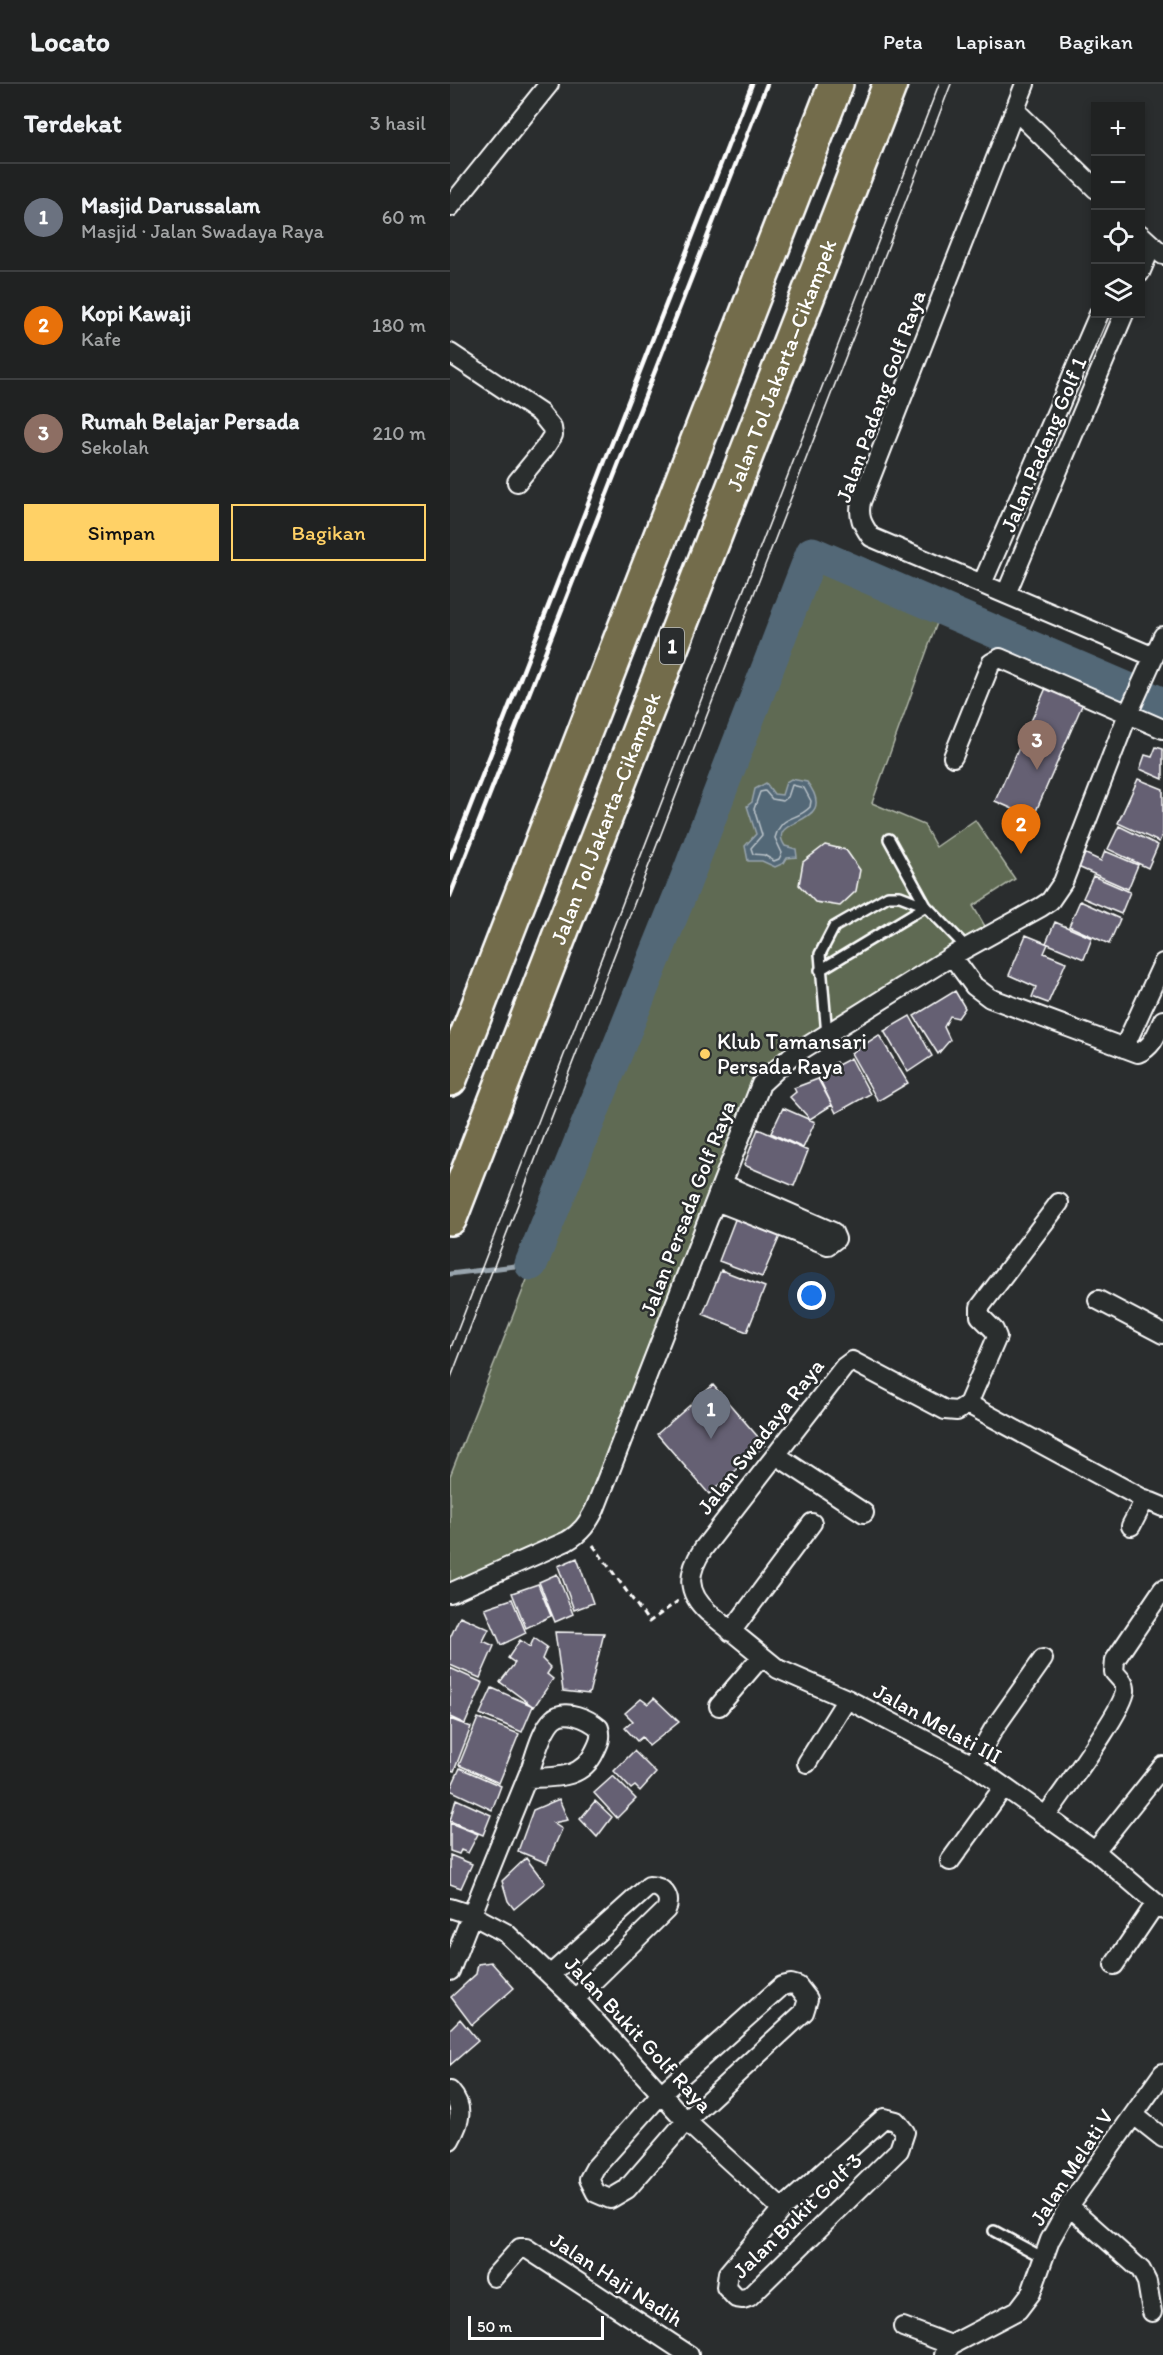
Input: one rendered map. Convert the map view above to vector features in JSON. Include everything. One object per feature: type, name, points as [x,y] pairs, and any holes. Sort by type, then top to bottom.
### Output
[{"type":"highway","name":"1","points":[[450,1079],[836,84]]},
{"type":"highway","name":"Jalan Tol Jakarta–Cikampek","points":[[452,1213],[890,84]]},
{"type":"street","points":[[450,207],[549,84]]},
{"type":"street","name":"Jalan Padang Golf Raya","points":[[1025,84],[865,491],[859,514],[862,525],[871,537],[1154,657]]},
{"type":"street","points":[[1015,110],[1091,185]]},
{"type":"street","points":[[1144,264],[1152,245]]},
{"type":"street","name":"Jalan Padang Golf 1","points":[[982,584],[1097,318]]},
{"type":"street","name":"Jalan Padang Golf 1","points":[[1006,594],[1122,318]]},
{"type":"street","points":[[450,353],[540,413],[552,428],[553,435],[544,449],[517,482]]},
{"type":"street","name":"Jalan Persada Golf Raya","points":[[450,1593],[567,1541],[578,1535],[587,1524],[595,1509],[720,1193],[761,1084],[790,1057],[827,1036],[959,951],[1041,907],[1057,892],[1130,710],[1163,636]]},
{"type":"street","points":[[953,757],[994,659],[1004,660],[1130,710],[1163,729]]},
{"type":"street","points":[[959,951],[974,986],[990,998],[1138,1053],[1146,1050],[1163,1020]]},
{"type":"street","points":[[1124,1048],[1163,963]]},
{"type":"street","points":[[720,1193],[833,1232],[836,1239],[828,1245],[720,1193]]},
{"type":"street","points":[[1059,1203],[980,1307],[980,1316],[994,1330],[997,1337],[968,1404],[1152,1502],[1131,1526]]},
{"type":"street","points":[[1098,1300],[1163,1334]]},
{"type":"street","name":"Jalan Swadaya Raya","points":[[690,1588],[696,1560],[844,1367],[852,1361],[945,1410],[957,1411],[968,1404]]},
{"type":"street","points":[[776,1455],[864,1512]]},
{"type":"street","points":[[731,1632],[812,1523]]},
{"type":"street","name":"Jalan Melati III","points":[[690,1588],[699,1604],[761,1657],[803,1682],[847,1699],[973,1765],[1095,1851],[1160,1906]]},
{"type":"street","points":[[1046,1816],[1117,1712],[1125,1692],[1124,1683],[1114,1672],[1115,1660],[1163,1589]]},
{"type":"street","points":[[719,1706],[761,1657]]},
{"type":"street","points":[[973,1765],[993,1730],[1043,1659]]},
{"type":"street","points":[[807,1763],[847,1699]]},
{"type":"street","points":[[1095,1851],[1163,1766]]},
{"type":"street","points":[[450,1971],[527,1778]]},
{"type":"street","points":[[950,1861],[1003,1788]]},
{"type":"street","points":[[550,1975],[649,1886],[655,1886],[666,1893],[669,1899],[666,1910],[575,1999]]},
{"type":"street","points":[[1114,1965],[1160,1906]]},
{"type":"street","name":"Jalan Bukit Golf Raya","points":[[450,1908],[472,1915],[506,1933],[575,1999],[686,2121],[782,2209]]},
{"type":"street","points":[[791,1984],[798,1986],[808,1999],[806,2009],[686,2121],[620,2194],[610,2199],[596,2193],[589,2179],[595,2168],[661,2094],[782,1986],[791,1984]]},
{"type":"street","name":"Jalan Melati V","points":[[948,2350],[1018,2310],[1031,2293],[1050,2240],[1069,2206],[1163,2073]]},
{"type":"street","points":[[450,2091],[459,2103],[460,2121],[450,2140]]},
{"type":"street","points":[[1134,2115],[1163,2138]]},
{"type":"street","name":"Jalan Bukit Golf 3","points":[[891,2118],[901,2126],[904,2138],[899,2150],[749,2297],[736,2298],[726,2287],[728,2273],[782,2209],[879,2120],[891,2118]]},
{"type":"street","points":[[1069,2206],[1141,2270],[1147,2282],[1152,2312]]},
{"type":"street","name":"Jalan Haji Nadih","points":[[494,2277],[513,2253],[520,2248],[526,2248],[689,2355]]},
{"type":"street","points":[[903,2327],[948,2350]]},
{"type":"lane","points":[[889,839],[926,906],[959,951]]},
{"type":"lane","points":[[827,1036],[820,954],[834,927],[888,896],[900,896],[926,906]]},
{"type":"lane","points":[[820,970],[926,906]]},
{"type":"lane","points":[[994,2231],[1044,2258]]},
{"type":"path","points":[[602,1557],[649,1622],[690,1588]]},
{"type":"green space","name":"Klub Tamansari Persada Raya","points":[[812,553],[942,609],[872,803],[924,825],[936,847],[975,820],[1015,879],[973,906],[992,938],[762,1071],[582,1530],[450,1593],[450,1476]]},
{"type":"water","points":[[791,779],[807,782],[815,797],[815,807],[810,814],[784,829],[781,836],[785,846],[796,849],[797,857],[787,858],[784,863],[775,867],[762,861],[748,861],[745,846],[756,834],[747,806],[752,802],[755,789],[766,783],[774,794],[782,795],[786,782]]},
{"type":"building","points":[[1046,688],[1083,703],[1033,818],[995,801]]},
{"type":"building","points":[[1156,747],[1163,749],[1163,779],[1140,769],[1145,755],[1152,757]]},
{"type":"building","points":[[1138,779],[1163,789],[1163,833],[1159,842],[1118,823]]},
{"type":"building","points":[[1119,826],[1158,845],[1148,868],[1108,849]]},
{"type":"building","points":[[825,845],[846,850],[860,870],[856,891],[840,906],[815,902],[799,885],[803,862]]},
{"type":"building","points":[[1105,851],[1138,865],[1128,889],[1078,867],[1084,853],[1101,861]]},
{"type":"building","points":[[1093,876],[1130,892],[1121,914],[1083,898]]},
{"type":"building","points":[[1080,901],[1120,919],[1109,944],[1069,926]]},
{"type":"building","points":[[1055,922],[1092,938],[1084,959],[1046,943]]},
{"type":"building","points":[[1026,935],[1048,944],[1044,953],[1066,962],[1048,1003],[1032,997],[1036,987],[1009,975]]},
{"type":"building","points":[[955,991],[965,1008],[958,1018],[950,1016],[944,1027],[950,1040],[938,1054],[914,1016]]},
{"type":"building","points":[[910,1016],[932,1056],[908,1072],[884,1031]]},
{"type":"building","points":[[879,1035],[908,1083],[878,1101],[851,1053]]},
{"type":"building","points":[[851,1058],[870,1094],[836,1113],[819,1078],[827,1073],[824,1069],[836,1062],[838,1065]]},
{"type":"building","points":[[818,1079],[832,1105],[810,1119],[790,1097],[796,1092],[794,1088]]},
{"type":"building","points":[[783,1108],[815,1122],[803,1148],[771,1133]]},
{"type":"building","points":[[758,1129],[808,1151],[794,1186],[744,1165]]},
{"type":"building","points":[[736,1217],[780,1236],[762,1277],[719,1261]]},
{"type":"building","points":[[721,1270],[765,1287],[747,1332],[703,1314]]},
{"type":"building","points":[[713,1385],[765,1445],[709,1494],[657,1434]]},
{"type":"building","points":[[577,1558],[593,1603],[574,1610],[558,1566]]},
{"type":"building","points":[[557,1574],[573,1614],[555,1622],[539,1582]]},
{"type":"building","points":[[538,1584],[551,1616],[526,1628],[512,1593]]},
{"type":"building","points":[[512,1599],[526,1633],[501,1645],[485,1608]]},
{"type":"building","points":[[460,1616],[489,1629],[483,1641],[494,1646],[480,1678],[450,1665],[450,1638]]},
{"type":"building","points":[[555,1632],[604,1633],[589,1694],[563,1691]]},
{"type":"building","points":[[534,1638],[547,1647],[542,1659],[551,1668],[547,1674],[553,1679],[534,1707],[500,1682],[515,1663],[508,1658],[520,1640],[530,1647]]},
{"type":"building","points":[[450,1668],[483,1683],[465,1724],[450,1717]]},
{"type":"building","points":[[492,1688],[533,1706],[522,1732],[480,1714]]},
{"type":"building","points":[[654,1698],[679,1722],[649,1746],[642,1737],[637,1741],[625,1728],[633,1721],[625,1713],[641,1699],[648,1704]]},
{"type":"building","points":[[478,1718],[519,1734],[499,1783],[459,1765]]},
{"type":"building","points":[[450,1719],[471,1727],[454,1771],[450,1770]]},
{"type":"building","points":[[634,1751],[656,1773],[640,1791],[635,1786],[631,1789],[614,1771]]},
{"type":"building","points":[[460,1768],[501,1786],[492,1810],[450,1790]]},
{"type":"building","points":[[613,1776],[636,1799],[617,1818],[594,1793]]},
{"type":"building","points":[[456,1799],[491,1815],[483,1835],[450,1821]]},
{"type":"building","points":[[559,1799],[568,1820],[553,1823],[562,1829],[547,1863],[518,1851],[533,1810]]},
{"type":"building","points":[[595,1801],[612,1817],[597,1837],[580,1819]]},
{"type":"building","points":[[450,1823],[478,1834],[468,1853],[461,1850],[459,1854],[450,1851]]},
{"type":"building","points":[[450,1855],[472,1864],[461,1888],[450,1884]]},
{"type":"building","points":[[526,1858],[545,1883],[514,1909],[508,1901],[502,1881]]},
{"type":"building","points":[[491,1962],[514,1988],[472,2025],[451,1997],[476,1974],[478,1964]]},
{"type":"building","points":[[460,2019],[478,2041],[450,2065],[450,2029]]},
{"type":"waterway","points":[[531,1264],[684,885],[812,553],[1163,704]]},
{"type":"waterway","points":[[450,1274],[531,1264]]},
{"type":"tram line","points":[[450,1350],[939,84]]},
{"type":"tram line","points":[[450,1380],[951,84]]},
{"type":"railway","points":[[450,858],[752,84]]},
{"type":"railway","points":[[450,896],[767,84]]},
{"type":"place","name":"Rumah Belajar Persada","points":[[1037,770]]},
{"type":"place","name":"Kopi Kawaji","points":[[1021,854]]},
{"type":"place","name":"Klub Tamansari Persada Raya","points":[[705,1054]]},
{"type":"place","name":"Masjid Darussalam","points":[[711,1439]]}]
